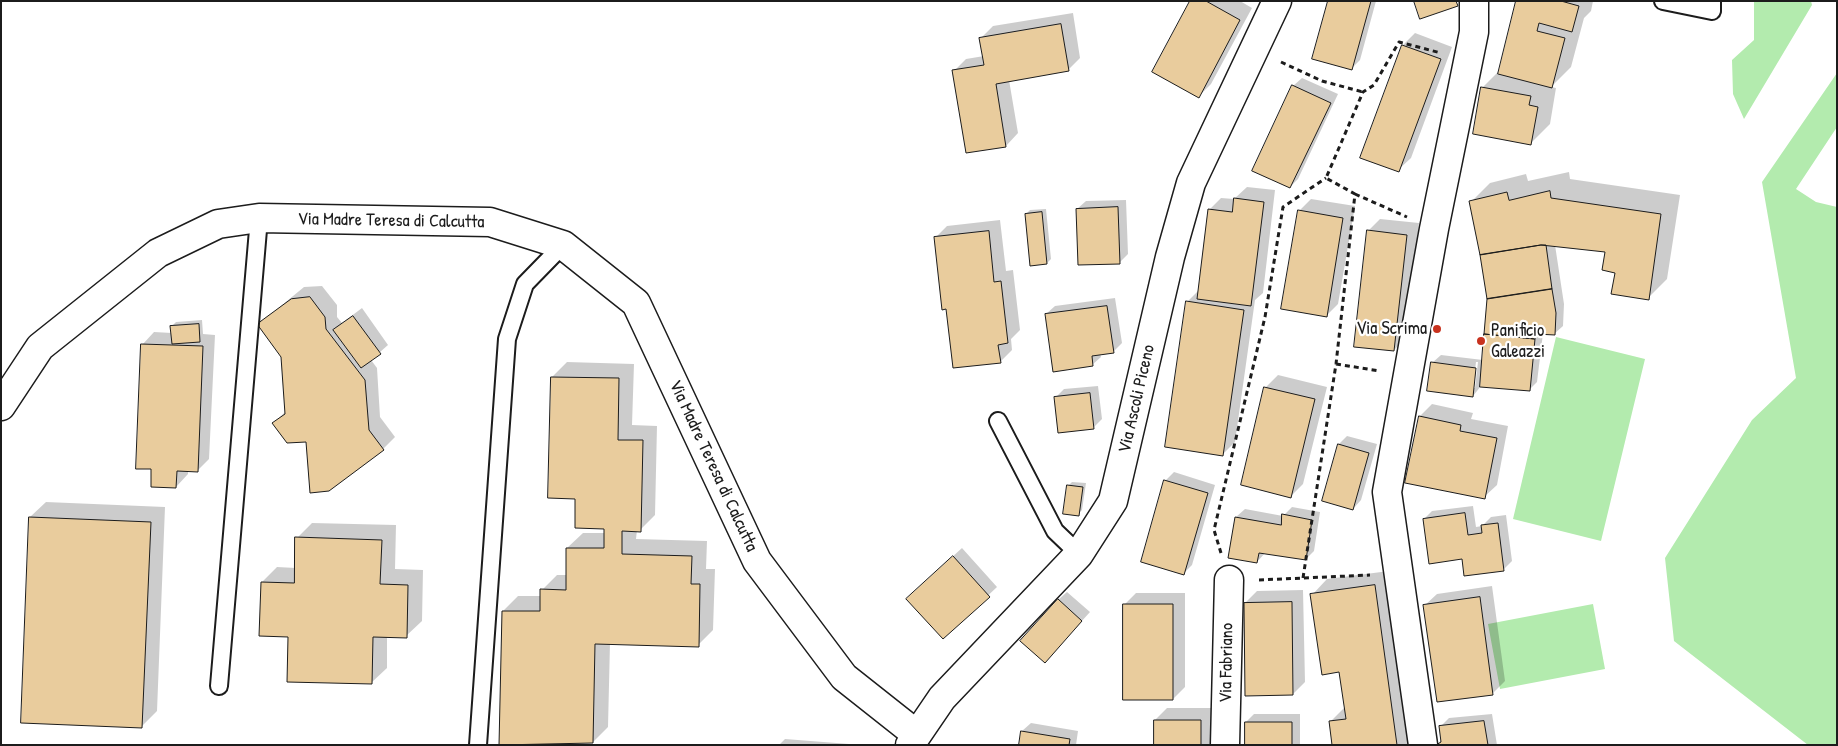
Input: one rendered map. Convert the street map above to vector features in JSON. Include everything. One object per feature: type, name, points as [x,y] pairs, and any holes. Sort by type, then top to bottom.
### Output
[{"type":"street","name":"Via Ascoli Piceno","points":[[913,739],[942,698],[1079,554],[1113,500],[1170,257],[1191,183],[1277,1]]},
{"type":"street","points":[[1423,745],[1387,492],[1434,228],[1474,32],[1474,1]]},
{"type":"street","name":"Via Madre Teresa di Calcutta","points":[[1,406],[40,347],[158,253],[218,224],[259,218],[490,222],[563,245],[636,303],[757,560],[844,677],[913,739]]},
{"type":"street","name":"Via Fabriano","points":[[1225,745],[1229,580]]},
{"type":"lane","points":[[1663,1],[1712,11],[1712,1]]},
{"type":"lane","points":[[219,686],[259,218]]},
{"type":"lane","points":[[478,745],[507,339],[525,284],[563,245]]},
{"type":"lane","points":[[998,421],[1054,531],[1079,554]]},
{"type":"path","points":[[1398,574],[1229,580],[1214,530],[1264,317],[1283,206],[1326,178],[1362,92],[1374,85],[1399,42],[1468,61]]},
{"type":"path","points":[[1287,65],[1322,81],[1362,92]]},
{"type":"path","points":[[1326,178],[1355,194],[1434,228]]},
{"type":"path","points":[[1303,578],[1336,364],[1355,194]]},
{"type":"path","points":[[1336,364],[1409,375]]},
{"type":"green space","points":[[1754,1],[1811,1],[1812,5],[1744,119],[1733,94],[1732,60],[1754,40]]},
{"type":"green space","points":[[1837,73],[1837,127],[1796,189],[1816,202],[1837,207],[1837,745],[1808,745],[1674,641],[1665,558],[1752,420],[1796,378],[1762,182]]},
{"type":"green space","points":[[1556,337],[1645,359],[1601,541],[1513,519]]},
{"type":"green space","points":[[1593,604],[1605,669],[1500,689],[1488,624]]},
{"type":"building","points":[[1190,1],[1206,1],[1240,20],[1199,98],[1152,72]]},
{"type":"building","points":[[1328,1],[1371,1],[1352,70],[1312,59]]},
{"type":"building","points":[[1414,1],[1456,1],[1458,6],[1420,19]]},
{"type":"building","points":[[1516,1],[1561,1],[1579,6],[1572,32],[1539,23],[1537,31],[1565,38],[1552,88],[1498,74]]},
{"type":"building","points":[[1061,24],[1069,71],[996,84],[1006,147],[966,153],[952,70],[984,65],[979,38]]},
{"type":"building","points":[[1402,45],[1441,59],[1399,172],[1360,158]]},
{"type":"building","points":[[1292,85],[1331,103],[1290,188],[1252,171]]},
{"type":"building","points":[[1481,87],[1531,96],[1529,105],[1538,107],[1531,145],[1473,134]]},
{"type":"building","points":[[1550,191],[1551,198],[1661,214],[1649,300],[1611,294],[1615,273],[1602,270],[1605,252],[1541,245],[1480,255],[1469,201],[1507,192],[1509,200]]},
{"type":"building","points":[[1234,198],[1264,202],[1251,306],[1197,299],[1208,209],[1232,212]]},
{"type":"building","points":[[1118,207],[1120,264],[1078,265],[1076,209]]},
{"type":"building","points":[[1298,210],[1343,218],[1327,317],[1281,309]]},
{"type":"building","points":[[1042,212],[1047,264],[1030,266],[1025,214]]},
{"type":"building","points":[[1367,230],[1407,235],[1394,351],[1354,347]]},
{"type":"building","points":[[989,231],[994,282],[1001,281],[1008,343],[998,345],[1001,363],[953,368],[946,309],[942,310],[934,237]]},
{"type":"building","points":[[1546,245],[1552,289],[1487,299],[1480,255]]},
{"type":"building","points":[[1552,289],[1556,313],[1555,335],[1536,334],[1535,339],[1484,334],[1487,299]]},
{"type":"building","points":[[310,297],[325,317],[326,329],[365,380],[369,430],[384,450],[329,491],[310,493],[306,442],[287,443],[272,423],[285,414],[281,357],[257,324],[291,299]]},
{"type":"building","points":[[1186,301],[1244,310],[1223,456],[1165,447]]},
{"type":"building","points":[[1107,306],[1114,353],[1092,356],[1093,366],[1053,372],[1045,314]]},
{"type":"building","points":[[353,316],[381,354],[361,368],[333,330]]},
{"type":"building","points":[[199,324],[200,342],[172,344],[170,326]]},
{"type":"building","points":[[1484,334],[1535,339],[1530,391],[1480,387]]},
{"type":"building","points":[[141,344],[203,346],[198,472],[177,471],[176,488],[151,487],[151,469],[136,469]]},
{"type":"building","points":[[1431,362],[1476,368],[1473,397],[1427,391]]},
{"type":"building","points":[[551,377],[619,378],[618,440],[643,440],[641,532],[622,531],[622,554],[692,556],[691,584],[700,584],[699,647],[595,644],[593,743],[499,745],[502,611],[540,611],[540,589],[566,590],[566,548],[604,548],[604,529],[575,528],[575,499],[548,498]]},
{"type":"building","points":[[1264,387],[1315,399],[1291,498],[1241,485]]},
{"type":"building","points":[[1090,393],[1094,429],[1058,433],[1054,397]]},
{"type":"building","points":[[1419,416],[1461,425],[1460,431],[1497,438],[1485,499],[1405,483]]},
{"type":"building","points":[[1338,444],[1369,453],[1353,510],[1322,501]]},
{"type":"building","points":[[1164,480],[1208,493],[1184,575],[1141,562]]},
{"type":"building","points":[[1067,485],[1083,487],[1079,516],[1063,514]]},
{"type":"building","points":[[1465,513],[1468,535],[1482,533],[1481,525],[1498,523],[1504,571],[1464,576],[1462,559],[1429,564],[1423,519]]},
{"type":"building","points":[[1282,514],[1312,520],[1306,560],[1259,553],[1257,563],[1228,558],[1235,517],[1281,525]]},
{"type":"building","points":[[29,517],[151,522],[142,728],[21,723]]},
{"type":"building","points":[[295,537],[382,540],[380,584],[408,585],[407,638],[373,637],[372,684],[287,682],[288,637],[259,636],[261,582],[294,583]]},
{"type":"building","points":[[953,556],[990,597],[943,639],[906,599]]},
{"type":"building","points":[[1375,585],[1397,745],[1332,745],[1329,721],[1346,719],[1339,672],[1322,675],[1310,594]]},
{"type":"building","points":[[1480,597],[1493,695],[1437,702],[1423,605]]},
{"type":"building","points":[[1058,599],[1082,621],[1045,663],[1020,641]]},
{"type":"building","points":[[1292,602],[1293,695],[1245,696],[1244,603]]},
{"type":"building","points":[[1123,604],[1173,604],[1173,700],[1123,700]]},
{"type":"building","points":[[1154,720],[1201,720],[1201,745],[1154,745]]},
{"type":"building","points":[[1484,721],[1488,745],[1436,745],[1441,742],[1439,726]]},
{"type":"building","points":[[1245,722],[1292,722],[1292,745],[1245,745]]},
{"type":"building","points":[[1021,731],[1070,739],[1069,745],[1019,745]]},
{"type":"place","name":"Via Scrima","points":[[1437,329]]},
{"type":"place","name":"Panificio Galeazzi","points":[[1481,341]]}]
